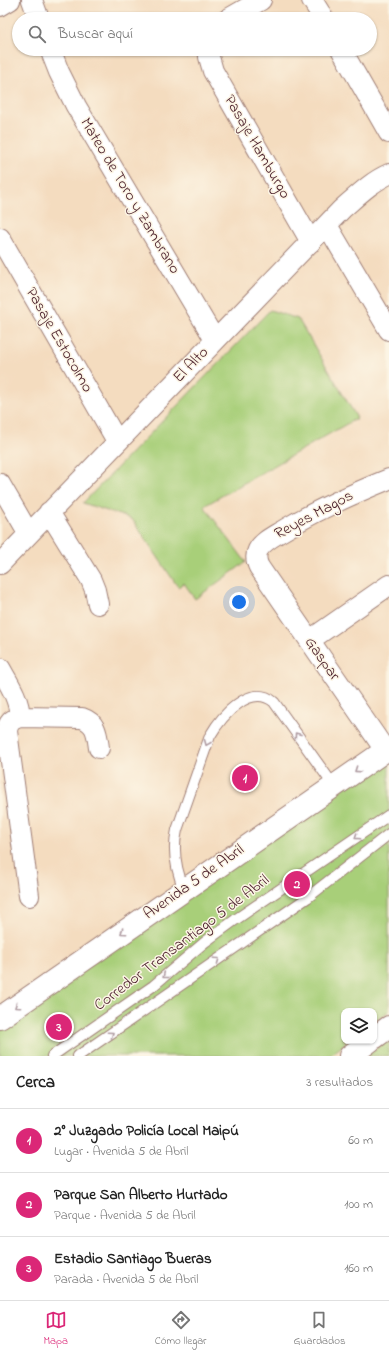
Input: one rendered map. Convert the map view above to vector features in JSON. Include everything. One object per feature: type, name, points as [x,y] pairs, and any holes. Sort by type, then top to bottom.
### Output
[{"type":"main road","name":"Avenida 5 de Abril","points":[[0,1018],[387,749]]},
{"type":"main road","points":[[377,1036],[389,1027]]},
{"type":"main road","points":[[350,1056],[366,1044]]},
{"type":"street","points":[[0,6],[10,0]]},
{"type":"street","points":[[32,0],[36,12]]},
{"type":"street","points":[[240,12],[261,0]]},
{"type":"street","points":[[312,0],[320,12]]},
{"type":"street","name":"Mateo de Toro y Zambrano","points":[[53,56],[76,106],[215,340]]},
{"type":"street","name":"Pasaje Hamburgo","points":[[209,56],[213,71],[311,242]]},
{"type":"street","points":[[346,56],[389,133]]},
{"type":"street","name":"El Alto","points":[[0,564],[215,340],[355,197],[380,178],[389,174]]},
{"type":"street","points":[[327,226],[389,330]]},
{"type":"street","name":"Pasaje Estocolmo","points":[[0,238],[118,442]]},
{"type":"street","name":"Reyes Magos","points":[[259,567],[256,561],[256,554],[259,548],[292,524],[351,494],[389,479]]},
{"type":"street","points":[[0,484],[29,534]]},
{"type":"street","points":[[50,512],[91,580],[98,604]]},
{"type":"street","name":"Gaspar","points":[[259,567],[387,749]]},
{"type":"street","points":[[310,640],[389,585]]},
{"type":"street","points":[[0,668],[15,694],[20,708],[20,717]]},
{"type":"street","points":[[29,896],[8,726],[15,718],[20,717],[82,718],[87,720],[95,727],[99,748]]},
{"type":"lane","points":[[184,889],[179,878],[174,856],[174,845],[177,830],[210,736],[217,724],[234,707],[253,697],[259,696],[270,699],[274,702],[334,786]]},
{"type":"lane","name":"Corredor Transantiago 5 de Abril","points":[[52,1056],[153,986],[235,920],[389,814]]},
{"type":"lane","name":"Corredor Transantiago 5 de Abril","points":[[78,1056],[307,898],[389,834]]},
{"type":"green space","points":[[270,310],[298,319],[357,418],[204,506],[246,562],[195,599],[184,583],[178,587],[132,519],[83,503]]},
{"type":"green space","points":[[389,756],[389,1011],[377,1020],[377,1008],[341,1008],[341,1044],[345,1044],[329,1056],[0,1056],[0,1027]]},
{"type":"green space","points":[[389,1039],[389,1056],[365,1056]]},
{"type":"place","name":"2° Juzgado Policía Local Maipú","points":[[245,778]]},
{"type":"place","name":"Parque San Alberto Hurtado","points":[[297,884]]},
{"type":"place","name":"Estadio Santiago Bueras","points":[[59,1027]]}]
